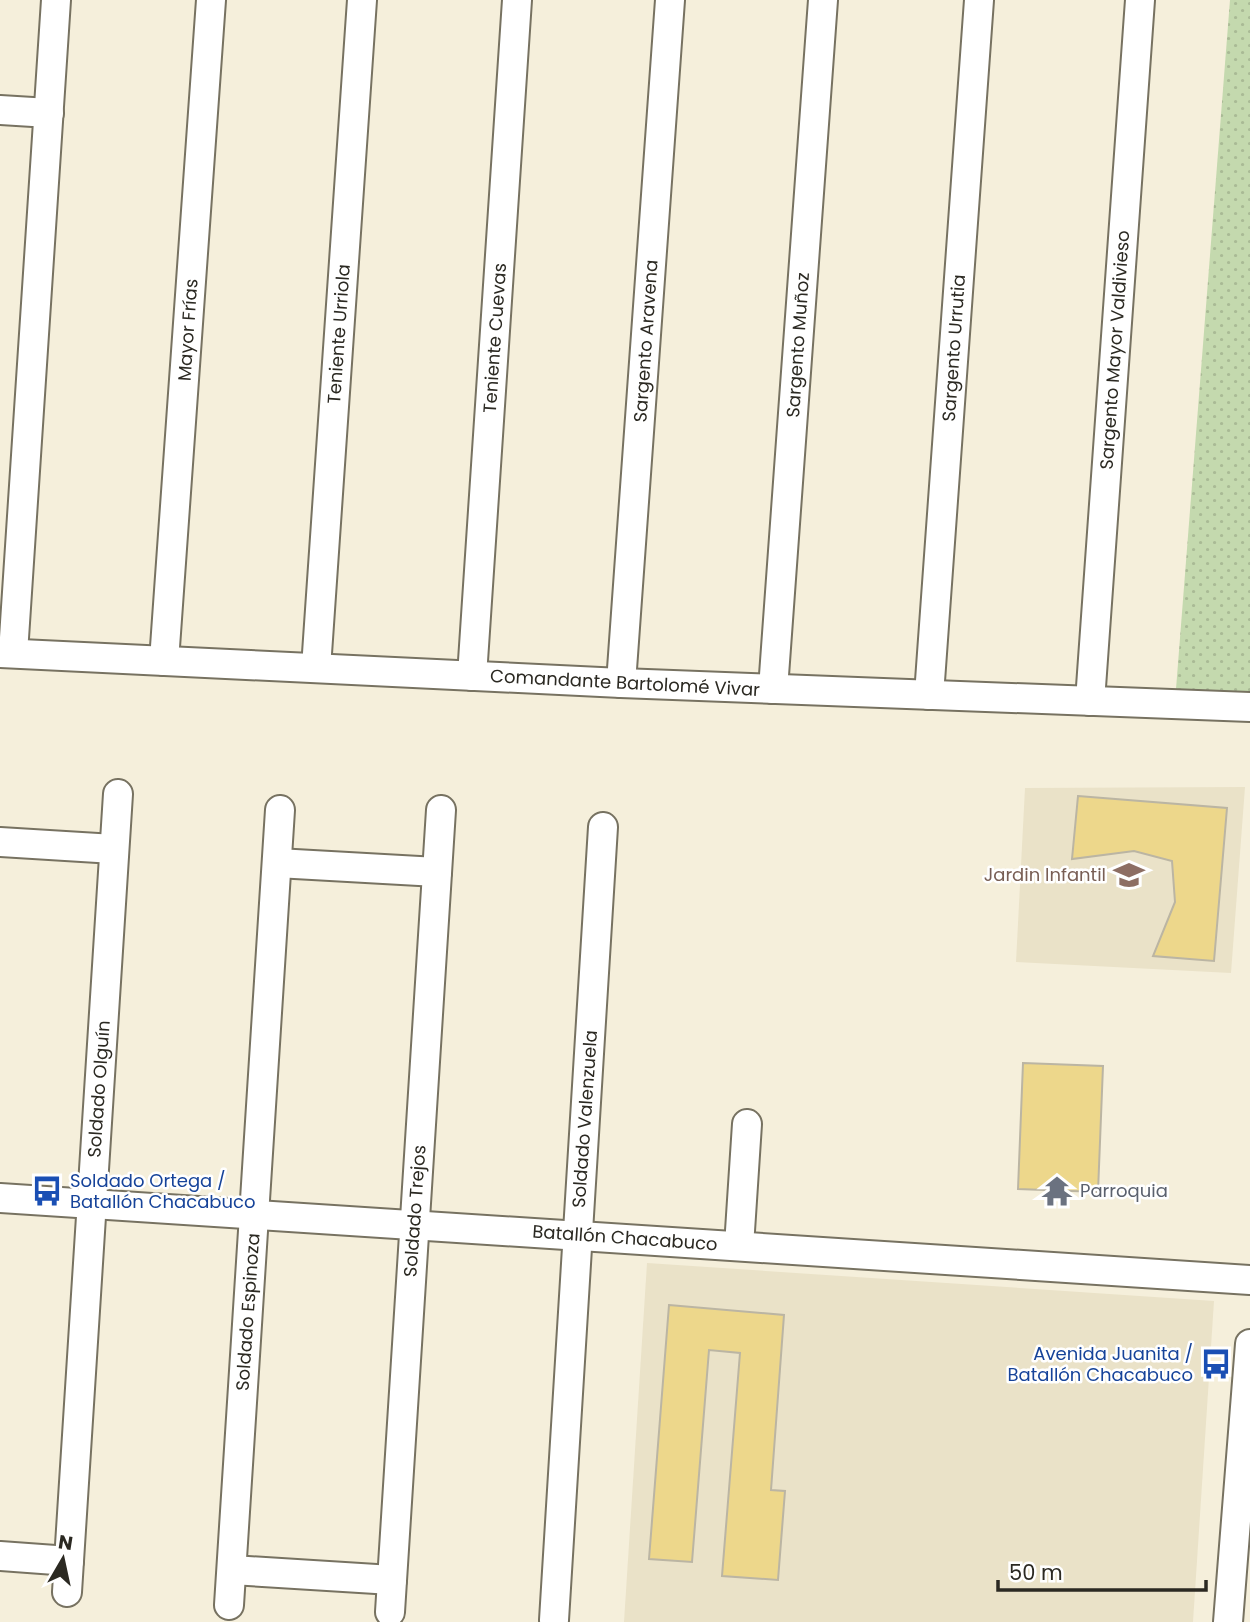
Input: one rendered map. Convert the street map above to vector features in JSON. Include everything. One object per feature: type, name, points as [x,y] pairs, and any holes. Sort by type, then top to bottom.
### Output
[{"type":"street","points":[[7,653],[12,492],[49,113],[56,0]]},
{"type":"street","name":"Mayor Frías","points":[[164,661],[211,0]]},
{"type":"street","name":"Teniente Urriola","points":[[316,668],[362,0]]},
{"type":"street","name":"Teniente Cuevas","points":[[472,676],[517,0]]},
{"type":"street","name":"Sargento Aravena","points":[[621,683],[670,0]]},
{"type":"street","name":"Sargento Muñoz","points":[[773,689],[823,0]]},
{"type":"street","name":"Sargento Urrutia","points":[[929,695],[979,0]]},
{"type":"street","name":"Sargento Mayor Valdivieso","points":[[1090,701],[1140,0]]},
{"type":"street","points":[[0,110],[49,113]]},
{"type":"street","name":"Comandante Bartolomé Vivar","points":[[7,653],[621,683],[1250,707]]},
{"type":"street","name":"Soldado Olguín","points":[[67,1592],[118,794]]},
{"type":"street","name":"Soldado Espinoza","points":[[229,1605],[281,810]]},
{"type":"street","name":"Soldado Trejos","points":[[390,1612],[441,810]]},
{"type":"street","name":"Soldado Valenzuela","points":[[554,1620],[603,827]]},
{"type":"street","points":[[0,842],[114,849]]},
{"type":"street","points":[[277,863],[437,872]]},
{"type":"street","points":[[738,1246],[747,1124]]},
{"type":"street","name":"Batallón Chacabuco","points":[[0,1198],[1250,1280]]},
{"type":"street","points":[[1228,1622],[1250,1345]]},
{"type":"street","points":[[0,1556],[69,1561]]},
{"type":"street","points":[[232,1570],[392,1580]]},
{"type":"shaded area","name":"Jardin Infantil","points":[[1245,787],[1231,973],[1016,962],[1025,788]]},
{"type":"shaded area","points":[[647,1263],[1214,1301],[1193,1622],[624,1622]]},
{"type":"green space","points":[[1230,0],[1250,0],[1250,694],[1176,689]]},
{"type":"building","points":[[1078,796],[1227,808],[1214,961],[1153,956],[1175,902],[1172,861],[1134,851],[1072,859]]},
{"type":"building","points":[[1023,1063],[1103,1066],[1098,1192],[1018,1189]]},
{"type":"building","points":[[669,1305],[784,1315],[771,1490],[785,1491],[778,1580],[722,1576],[740,1353],[709,1350],[692,1562],[649,1559]]},
{"type":"place","name":"Jardin Infantil","points":[[1129,875]]},
{"type":"place","name":"Soldado Ortega / Batallón Chacabuco","points":[[47,1191]]},
{"type":"place","name":"Parroquia","points":[[1057,1191]]},
{"type":"place","name":"Avenida Juanita / Batallón Chacabuco","points":[[1216,1364]]}]
